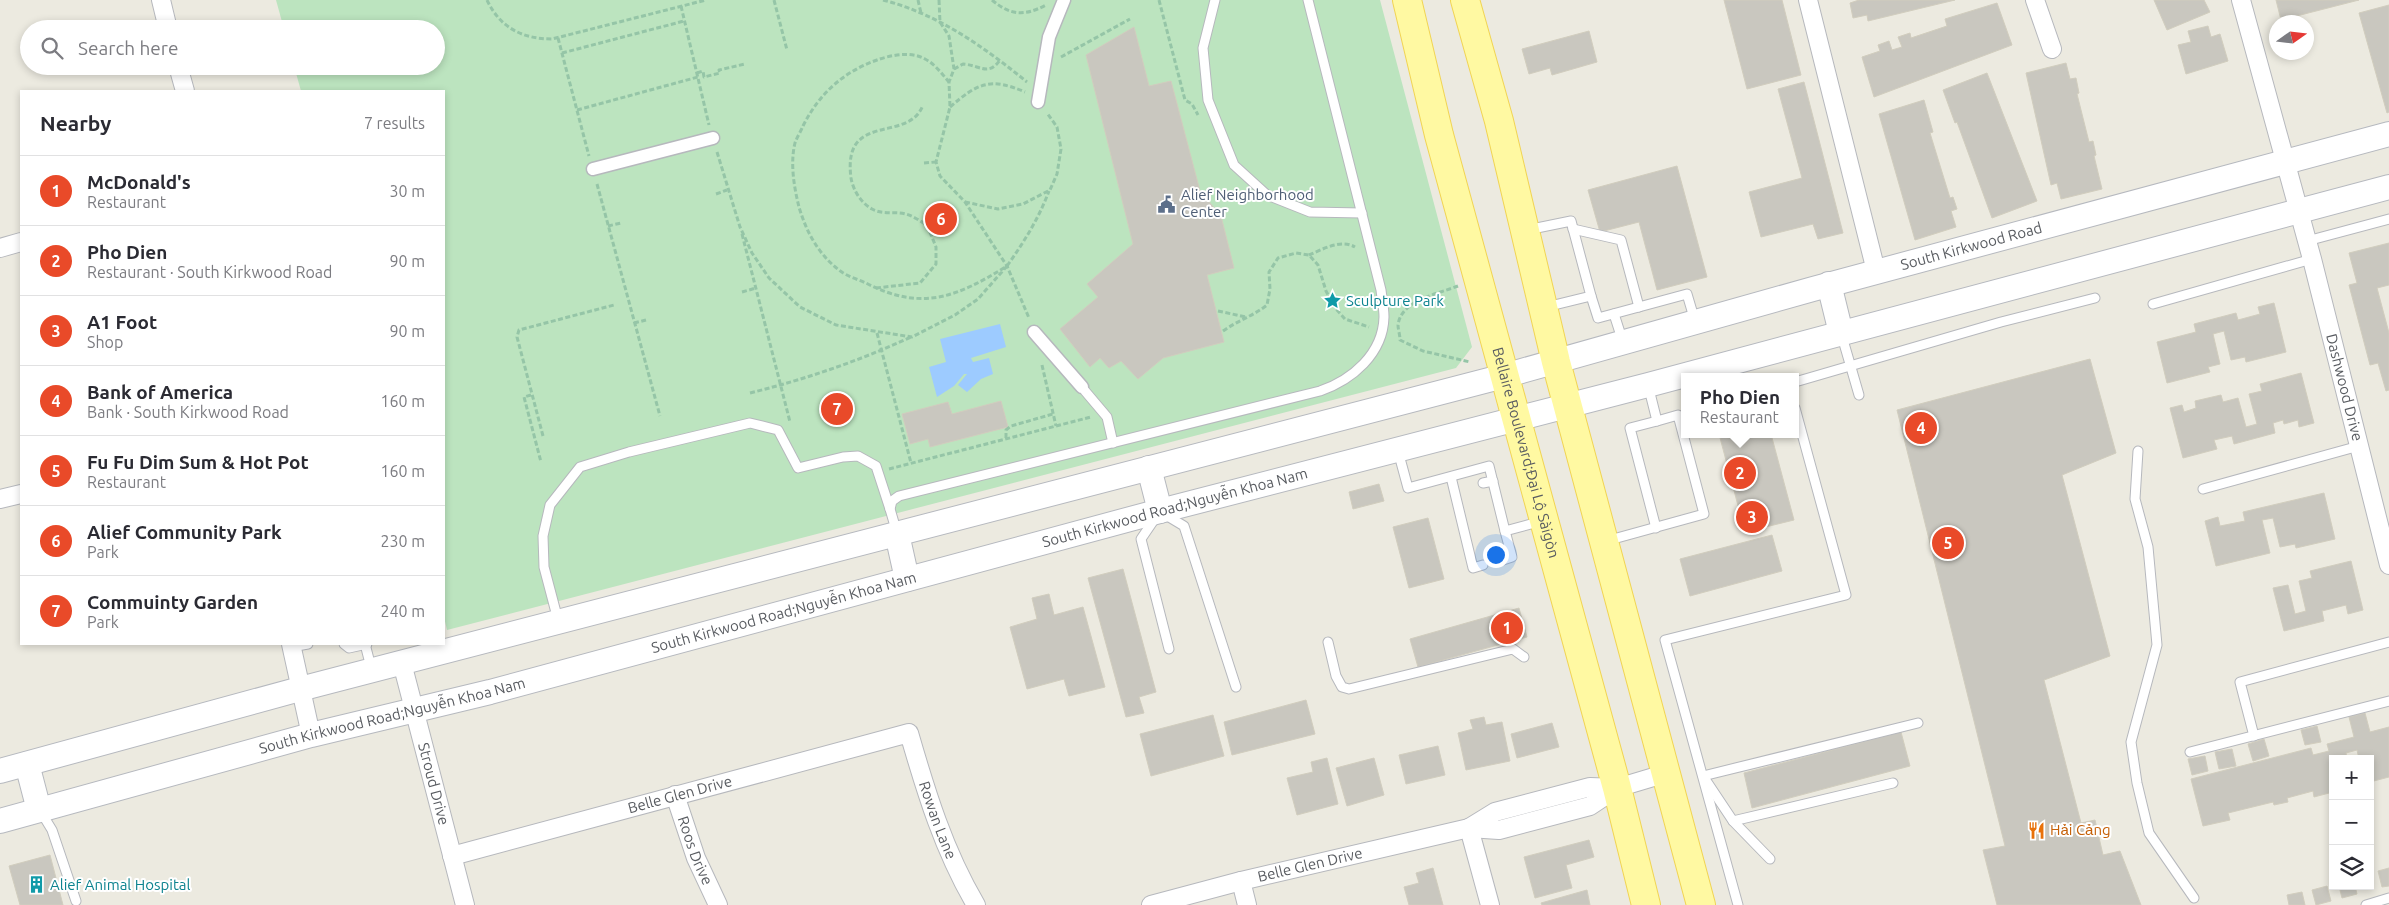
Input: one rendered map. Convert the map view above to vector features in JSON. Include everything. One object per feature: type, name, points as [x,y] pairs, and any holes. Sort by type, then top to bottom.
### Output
[{"type":"main road","name":"Bellaire Boulevard;Đại Lộ Sàigòn","points":[[1407,0],[1439,135],[1617,788],[1646,905]]},
{"type":"main road","points":[[1464,0],[1499,121],[1567,405],[1701,905]]},
{"type":"main road","name":"South Kirkwood Road","points":[[1556,362],[1828,284],[2389,134]]},
{"type":"main road","points":[[1693,373],[2389,187]]},
{"type":"main road","points":[[1828,284],[1841,333]]},
{"type":"main road","points":[[0,771],[402,663],[426,651],[559,622],[1556,362]]},
{"type":"main road","points":[[1567,405],[1681,376]]},
{"type":"main road","name":"South Kirkwood Road;Nguyễn Khoa Nam","points":[[0,821],[312,735],[413,709],[490,692],[1160,510],[1567,405]]},
{"type":"main road","points":[[1149,468],[1160,510]]},
{"type":"main road","points":[[897,534],[907,579]]},
{"type":"main road","points":[[27,764],[39,810]]},
{"type":"street","points":[[161,0],[166,20]]},
{"type":"street","points":[[1039,97],[1049,37],[1064,0]]},
{"type":"street","points":[[1808,0],[1876,271]]},
{"type":"street","points":[[2035,0],[2052,49]]},
{"type":"street","name":"Dashwood Drive","points":[[2241,0],[2312,258],[2389,565]]},
{"type":"street","points":[[181,75],[185,90]]},
{"type":"street","points":[[593,169],[713,138]]},
{"type":"street","points":[[0,248],[20,242]]},
{"type":"street","points":[[1034,332],[1083,389]]},
{"type":"street","points":[[0,499],[20,494]]},
{"type":"street","points":[[297,645],[300,689],[312,735]]},
{"type":"street","name":"Stroud Drive","points":[[402,663],[465,905]]},
{"type":"street","name":"Belle Glen Drive","points":[[452,856],[909,733]]},
{"type":"street","name":"Rowan Lane","points":[[909,733],[928,798],[944,841],[961,880],[976,905]]},
{"type":"street","name":"Belle Glen Drive","points":[[1151,905],[1241,881],[1469,828],[1495,812],[1590,787],[1617,788],[1667,773]]},
{"type":"street","name":"Roos Drive","points":[[675,796],[696,858],[718,905]]},
{"type":"street","points":[[1469,828],[1490,905]]},
{"type":"street","points":[[1241,881],[1247,905]]},
{"type":"lane","points":[[1215,0],[1203,48],[1208,100],[1234,165],[1267,195],[1310,212],[1362,213]]},
{"type":"lane","points":[[890,509],[892,500],[899,496],[1320,391],[1344,381],[1365,364],[1379,338],[1384,319],[1381,290],[1308,0]]},
{"type":"lane","points":[[2307,241],[2389,219]]},
{"type":"lane","points":[[1525,231],[1571,221],[1598,318],[1687,294],[1695,322]]},
{"type":"lane","points":[[1573,229],[1621,240],[1639,307]]},
{"type":"lane","points":[[2153,304],[2312,258]]},
{"type":"lane","points":[[1543,308],[1591,296]]},
{"type":"lane","points":[[1799,381],[2001,322],[2095,298]]},
{"type":"lane","points":[[1614,314],[1622,342]]},
{"type":"lane","points":[[1841,333],[1859,395]]},
{"type":"lane","points":[[1648,385],[1658,421]]},
{"type":"lane","points":[[1083,389],[1107,417],[1113,443]]},
{"type":"lane","points":[[1656,528],[1630,428],[1678,415],[1681,426]]},
{"type":"lane","points":[[559,622],[544,567],[543,536],[550,505],[580,467],[629,452],[750,423],[778,430],[798,468],[843,457],[858,456],[876,466],[897,534]]},
{"type":"lane","points":[[1738,905],[1665,640],[1846,595],[1799,423]]},
{"type":"lane","points":[[1603,542],[1704,514],[1684,438]]},
{"type":"lane","points":[[2203,489],[2359,446]]},
{"type":"lane","points":[[1398,449],[1408,488],[1489,466],[1493,481],[1491,496],[1497,520],[1505,531],[1503,542],[1512,558],[1503,560]]},
{"type":"lane","points":[[2138,451],[2135,499],[2148,546],[2157,645],[2131,742],[2137,784],[2149,833],[2194,898]]},
{"type":"lane","points":[[1451,477],[1458,490],[1474,550],[1473,568],[1483,565]]},
{"type":"lane","points":[[1483,484],[1493,481]]},
{"type":"lane","points":[[1169,649],[1141,538],[1160,510],[1184,526],[1236,687]]},
{"type":"lane","points":[[1505,531],[1544,520]]},
{"type":"lane","points":[[1328,642],[1336,676],[1342,687],[1349,689],[1513,649],[1524,658]]},
{"type":"lane","points":[[2254,736],[2240,682],[2389,642]]},
{"type":"lane","points":[[345,645],[349,648],[362,645]]},
{"type":"lane","points":[[366,645],[372,671]]},
{"type":"lane","points":[[2190,752],[2389,701]]},
{"type":"lane","points":[[1703,776],[1918,723]]},
{"type":"lane","points":[[1703,776],[1733,821],[1770,859]]},
{"type":"lane","points":[[1733,821],[1893,783]]},
{"type":"lane","points":[[39,810],[52,830],[76,901]]},
{"type":"lane","points":[[2366,905],[2389,898]]},
{"type":"path","points":[[488,0],[501,21],[520,34],[542,39],[558,38],[706,0]]},
{"type":"path","points":[[774,0],[787,50]]},
{"type":"path","points":[[750,393],[841,367],[881,351],[955,315],[978,299],[1007,266],[1024,242],[1042,211],[1057,174],[1061,149],[1057,127],[1039,97],[1000,60],[940,22],[921,12],[883,0]]},
{"type":"path","points":[[918,0],[921,12]]},
{"type":"path","points":[[939,0],[940,22],[949,36],[954,69],[949,82],[950,107],[936,162],[940,176],[965,202],[1007,266],[1034,332],[1056,426]]},
{"type":"path","points":[[992,0],[1001,8],[1029,14],[1050,3]]},
{"type":"path","points":[[1159,0],[1185,100],[1192,104],[1199,117]]},
{"type":"path","points":[[681,6],[713,138],[727,190],[740,227],[792,427]]},
{"type":"path","points":[[1072,51],[1130,19]]},
{"type":"path","points":[[562,53],[684,20]]},
{"type":"path","points":[[558,38],[660,416]]},
{"type":"path","points":[[949,82],[936,66],[923,58],[891,55],[862,65],[839,79],[812,107],[795,143],[793,184],[803,221],[818,250],[840,271],[895,296],[928,298],[952,295],[973,287],[1007,266]]},
{"type":"path","points":[[954,69],[963,64],[988,70],[995,67],[1000,60]]},
{"type":"path","points":[[577,110],[697,75],[703,71],[704,77],[720,73],[719,70],[745,64]]},
{"type":"path","points":[[950,107],[970,90],[984,85],[1005,83],[1039,97]]},
{"type":"path","points":[[876,288],[920,282],[936,264],[936,247],[927,225],[905,214],[885,214],[871,209],[860,199],[852,185],[850,168],[854,150],[861,138],[870,131],[903,125],[920,114],[923,105]]},
{"type":"path","points":[[924,163],[936,162]]},
{"type":"path","points":[[716,194],[727,190]]},
{"type":"path","points":[[965,202],[998,209],[1023,204],[1050,190]]},
{"type":"path","points":[[608,226],[620,223]]},
{"type":"path","points":[[740,227],[752,253],[769,278],[800,307],[836,325],[877,333],[912,337]]},
{"type":"path","points":[[1223,331],[1246,317],[1255,314],[1266,305],[1270,289],[1269,272],[1278,258],[1296,253],[1309,255],[1327,247],[1341,244],[1348,243],[1355,246]]},
{"type":"path","points":[[1309,255],[1318,266],[1326,290],[1336,309],[1345,319],[1369,327]]},
{"type":"path","points":[[1461,285],[1420,300],[1405,309],[1398,324],[1400,340],[1423,351],[1472,362]]},
{"type":"path","points":[[742,292],[756,288]]},
{"type":"path","points":[[543,436],[517,338],[519,330],[614,305]]},
{"type":"path","points":[[1218,311],[1246,317]]},
{"type":"path","points":[[634,323],[646,320]]},
{"type":"path","points":[[877,333],[911,464]]},
{"type":"path","points":[[531,395],[524,397],[541,462]]},
{"type":"path","points":[[1006,439],[1006,430],[1011,426],[1053,414]]},
{"type":"path","points":[[878,472],[1104,414]]},
{"type":"green space","points":[[276,0],[1380,0],[1472,347],[1456,368],[447,630],[445,621],[445,90],[301,90],[297,75],[445,75],[445,20],[282,20]]},
{"type":"water","points":[[1000,324],[1006,347],[971,358],[973,362],[989,358],[993,374],[981,379],[967,392],[958,385],[967,374],[964,374],[954,386],[937,397],[929,367],[946,362],[940,339]]},
{"type":"building","points":[[1724,0],[1782,0],[1801,75],[1747,89]]},
{"type":"building","points":[[1859,0],[1955,0],[1868,21],[1867,15],[1853,18],[1850,3]]},
{"type":"building","points":[[2154,0],[2204,0],[2210,12],[2167,30]]},
{"type":"building","points":[[2276,0],[2359,0],[2300,15],[2280,15]]},
{"type":"building","points":[[1997,3],[2012,45],[1874,97],[1862,57],[1880,51],[1878,45],[1889,41],[1892,50],[1902,47],[1898,37],[1910,33],[1911,38],[1947,26],[1945,19]]},
{"type":"building","points":[[2389,5],[2389,112],[2387,113],[2359,13]]},
{"type":"building","points":[[2208,26],[2211,37],[2220,34],[2228,61],[2186,74],[2178,45],[2191,42],[2188,31]]},
{"type":"building","name":"Alief Neighborhood Center","points":[[1134,27],[1149,86],[1171,81],[1200,191],[1221,216],[1234,268],[1207,275],[1224,342],[1163,358],[1138,379],[1121,361],[1109,368],[1100,358],[1090,367],[1060,329],[1098,297],[1087,284],[1133,244],[1086,55]]},
{"type":"building","points":[[1589,31],[1597,62],[1552,75],[1550,68],[1529,74],[1522,49]]},
{"type":"building","points":[[2066,63],[2070,79],[2076,78],[2079,93],[2077,94],[2089,142],[2093,141],[2096,155],[2094,156],[2102,189],[2061,199],[2057,183],[2051,185],[2026,73]]},
{"type":"building","points":[[1987,73],[2037,201],[1992,218],[1957,122],[1955,123],[1943,90]]},
{"type":"building","points":[[1804,82],[1843,233],[1818,239],[1813,224],[1761,237],[1749,192],[1802,178],[1778,89]]},
{"type":"building","points":[[1924,100],[1933,132],[1930,133],[1950,198],[1953,197],[1957,209],[1951,211],[1956,227],[1915,240],[1879,114]]},
{"type":"building","points":[[1677,166],[1707,277],[1657,290],[1639,222],[1600,232],[1588,190]]},
{"type":"building","points":[[2389,243],[2389,285],[2377,288],[2389,333],[2389,390],[2386,391],[2378,363],[2370,365],[2349,285],[2357,283],[2349,253]]},
{"type":"building","points":[[2274,303],[2286,352],[2246,362],[2245,357],[2231,360],[2224,331],[2213,334],[2220,364],[2208,367],[2210,372],[2167,383],[2157,342],[2196,332],[2194,324],[2236,313],[2238,320],[2260,314],[2258,307]]},
{"type":"building","points":[[2090,359],[2116,453],[2062,475],[2110,656],[2044,680],[2081,823],[2095,820],[2103,855],[2120,851],[2141,905],[1997,905],[1983,850],[2005,846],[1897,410]]},
{"type":"building","points":[[2301,373],[2314,423],[2299,427],[2298,420],[2284,424],[2283,420],[2273,423],[2275,433],[2234,444],[2232,436],[2214,440],[2217,449],[2183,458],[2170,408],[2182,405],[2184,412],[2196,408],[2195,401],[2221,395],[2223,402],[2238,398],[2246,427],[2257,424],[2249,394],[2262,391],[2260,384]]},
{"type":"building","points":[[1001,401],[1008,427],[930,447],[928,439],[910,444],[902,414],[948,402],[952,414]]},
{"type":"building","points":[[1720,438],[1772,438],[1794,520],[1745,532]]},
{"type":"building","points":[[1379,484],[1384,501],[1353,509],[1349,492]]},
{"type":"building","points":[[2324,493],[2335,539],[2296,548],[2295,544],[2280,547],[2273,518],[2262,520],[2270,553],[2216,566],[2205,521],[2218,517],[2220,526],[2245,521],[2243,512]]},
{"type":"building","points":[[1428,518],[1444,579],[1409,588],[1393,527]]},
{"type":"building","points":[[1772,535],[1782,571],[1690,596],[1680,559]]},
{"type":"building","points":[[2351,561],[2363,610],[2348,614],[2346,605],[2322,611],[2324,621],[2284,631],[2273,588],[2288,585],[2295,614],[2306,611],[2299,581],[2312,578],[2310,571]]},
{"type":"building","points":[[1123,569],[1156,692],[1139,697],[1144,713],[1126,717],[1088,578]]},
{"type":"building","points":[[1049,594],[1054,615],[1083,607],[1105,687],[1069,696],[1064,679],[1027,689],[1010,627],[1037,619],[1032,598]]},
{"type":"building","points":[[1519,608],[1527,637],[1418,667],[1410,639]]},
{"type":"building","points":[[1306,700],[1315,734],[1232,755],[1224,722]]},
{"type":"building","points":[[2365,713],[2370,732],[2389,727],[2389,777],[2374,781],[2374,755],[2358,755],[2357,750],[2346,753],[2346,755],[2329,755],[2329,793],[2314,797],[2313,791],[2287,798],[2288,802],[2274,805],[2273,802],[2228,813],[2230,820],[2203,826],[2191,779],[2311,748],[2313,755],[2329,751],[2327,744],[2354,737],[2349,717]]},
{"type":"building","points":[[1213,715],[1224,756],[1151,776],[1140,734]]},
{"type":"building","points":[[1484,717],[1486,725],[1502,722],[1510,761],[1466,770],[1458,733],[1473,729],[1470,720]]},
{"type":"building","points":[[1552,723],[1559,747],[1517,758],[1511,734]]},
{"type":"building","points":[[2317,726],[2321,742],[2305,745],[2301,730]]},
{"type":"building","points":[[1901,732],[1910,766],[1752,808],[1744,773]]},
{"type":"building","points":[[2264,739],[2269,756],[2253,761],[2248,744]]},
{"type":"building","points":[[1438,746],[1445,775],[1406,784],[1399,755]]},
{"type":"building","points":[[2232,749],[2236,766],[2219,769],[2215,752]]},
{"type":"building","points":[[2205,756],[2208,771],[2192,775],[2188,759]]},
{"type":"building","points":[[1327,758],[1338,804],[1297,815],[1287,778],[1313,772],[1311,762]]},
{"type":"building","points":[[1374,758],[1384,795],[1347,806],[1336,768]]},
{"type":"building","points":[[1589,840],[1594,857],[1566,865],[1572,888],[1535,898],[1524,857]]},
{"type":"building","name":"Alief Animal Hospital","points":[[50,855],[63,905],[20,905],[9,866]]},
{"type":"building","points":[[1433,868],[1443,905],[1409,905],[1404,887],[1419,883],[1416,873]]},
{"type":"building","points":[[2389,868],[2389,886],[2382,887],[2378,871]]},
{"type":"building","points":[[2327,886],[2331,901],[2316,905],[2312,890]]},
{"type":"building","points":[[1587,890],[1590,905],[1542,905],[1541,903]]},
{"type":"building","points":[[2340,890],[2356,890],[2357,894],[2342,898]]},
{"type":"building","points":[[2302,892],[2305,905],[2289,905],[2287,895]]},
{"type":"place","name":"Alief Neighborhood Center","points":[[1167,204]]},
{"type":"place","name":"Alief Community Park","points":[[941,219]]},
{"type":"place","name":"Sculpture Park","points":[[1332,301]]},
{"type":"place","name":"Commuinty Garden","points":[[837,409]]},
{"type":"place","name":"Bank of America","points":[[1921,428]]},
{"type":"place","name":"Pho Dien","points":[[1740,473]]},
{"type":"place","name":"A1 Foot","points":[[1752,517]]},
{"type":"place","name":"Fu Fu Dim Sum & Hot Pot","points":[[1948,543]]},
{"type":"place","name":"McDonald's","points":[[1507,628]]},
{"type":"place","name":"Hải Cảng","points":[[2036,830]]},
{"type":"place","name":"Alief Animal Hospital","points":[[36,885]]}]
